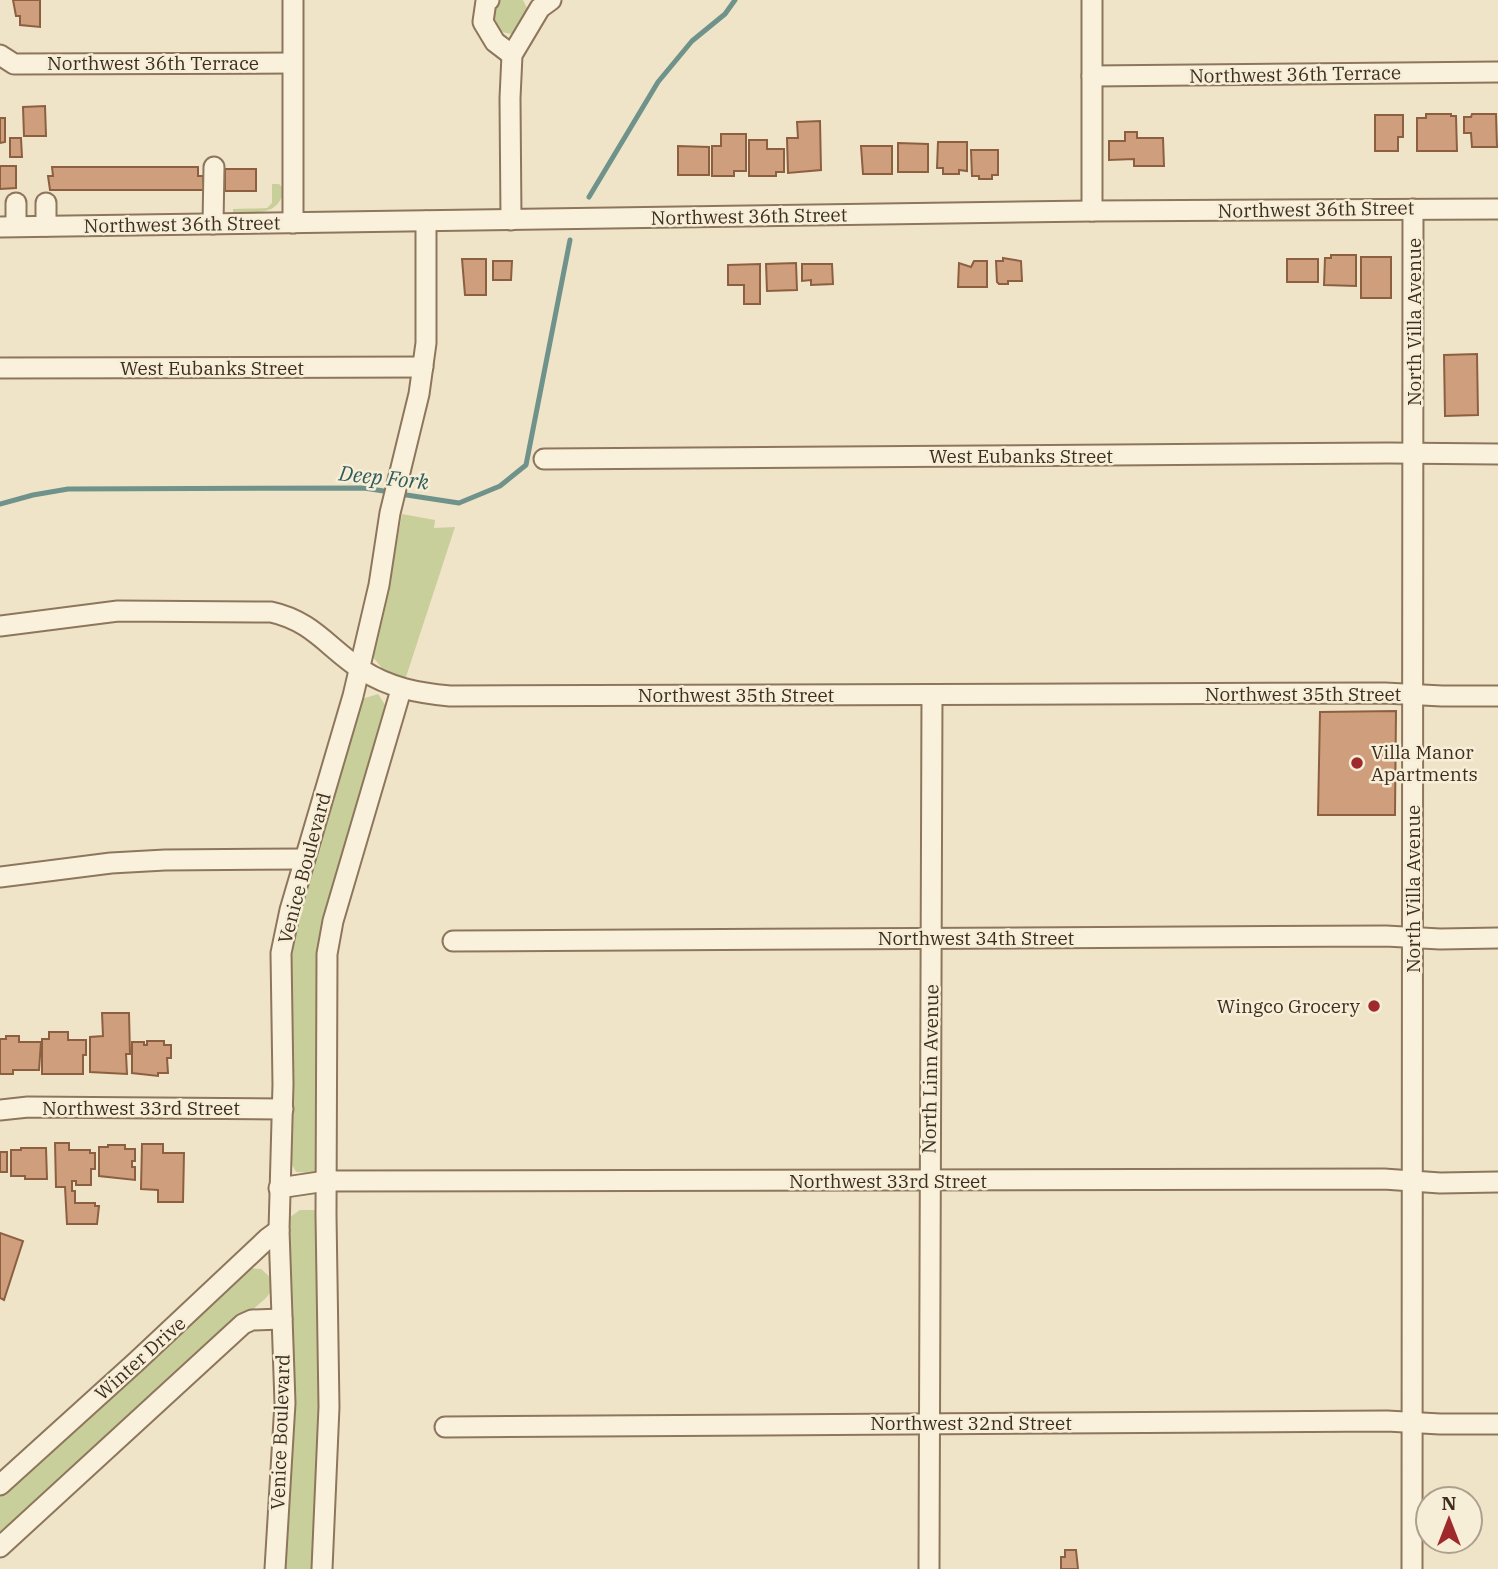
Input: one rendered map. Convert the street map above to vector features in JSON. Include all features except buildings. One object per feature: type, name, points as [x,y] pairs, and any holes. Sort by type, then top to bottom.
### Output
[{"type":"street","points":[[293,0],[293,223]]},
{"type":"street","points":[[488,0],[483,22],[495,42],[512,55]]},
{"type":"street","points":[[1092,0],[1093,212]]},
{"type":"street","points":[[511,220],[512,55],[542,3]]},
{"type":"street","name":"Northwest 36th Terrace","points":[[5,66],[292,63]]},
{"type":"street","name":"Northwest 36th Terrace","points":[[1092,76],[1498,72]]},
{"type":"street","points":[[213,224],[214,167]]},
{"type":"street","points":[[46,203],[46,226]]},
{"type":"street","points":[[8,227],[16,204]]},
{"type":"street","name":"North Villa Avenue","points":[[1412,1569],[1415,454],[1413,209]]},
{"type":"street","name":"Northwest 36th Street","points":[[8,227],[1498,209]]},
{"type":"street","name":"Venice Boulevard","points":[[275,1569],[285,1403],[279,1230],[283,1109],[281,953],[359,669],[379,585],[390,513],[423,368],[427,332],[426,221]]},
{"type":"street","name":"West Eubanks Street","points":[[0,368],[423,368]]},
{"type":"street","name":"West Eubanks Street","points":[[544,460],[1498,454]]},
{"type":"street","name":"Northwest 35th Street","points":[[0,626],[118,611],[271,612],[285,615],[310,627],[359,669],[380,681],[401,690],[450,696],[1498,696]]},
{"type":"street","points":[[321,1569],[330,1407],[326,1181],[327,954],[333,921],[401,690]]},
{"type":"street","name":"North Linn Avenue","points":[[929,1569],[932,695]]},
{"type":"street","points":[[0,877],[111,863],[305,859]]},
{"type":"street","name":"Northwest 34th Street","points":[[453,941],[1498,938]]},
{"type":"street","name":"Northwest 33rd Street","points":[[0,1110],[28,1107],[283,1109]]},
{"type":"street","name":"Northwest 33rd Street","points":[[279,1188],[326,1181],[1356,1179],[1498,1182]]},
{"type":"street","name":"Winter Drive","points":[[0,1485],[279,1230]]},
{"type":"street","points":[[0,1547],[243,1324],[252,1320],[282,1319]]},
{"type":"street","name":"Northwest 32nd Street","points":[[445,1427],[1373,1421],[1498,1423]]},
{"type":"green space","points":[[498,0],[523,0],[529,12],[515,34],[502,31],[494,23],[492,12]]},
{"type":"green space","points":[[272,184],[279,184],[284,189],[272,209],[233,212],[233,209],[267,208],[272,203]]},
{"type":"green space","points":[[402,514],[435,520],[434,528],[455,527],[405,680],[382,668],[372,656],[390,581]]},
{"type":"green space","points":[[378,694],[387,708],[321,943],[320,1165],[313,1173],[296,1172],[291,1163],[287,979],[292,933],[362,699]]},
{"type":"green space","points":[[300,1210],[314,1210],[319,1215],[323,1422],[314,1569],[283,1569],[293,1414],[290,1217]]},
{"type":"green space","points":[[248,1268],[261,1269],[271,1278],[272,1290],[266,1298],[0,1533],[0,1496]]},
{"type":"waterway","name":"Deep Fork","points":[[589,197],[658,82],[692,41],[725,14],[735,0]]},
{"type":"waterway","name":"Deep Fork","points":[[400,494],[459,503],[500,486],[526,465],[570,240]]},
{"type":"waterway","name":"Deep Fork","points":[[0,504],[68,489],[364,488],[390,492]]},
{"type":"place","name":"Villa Manor Apartments","points":[[1357,763]]},
{"type":"place","name":"Wingco Grocery","points":[[1374,1006]]}]
